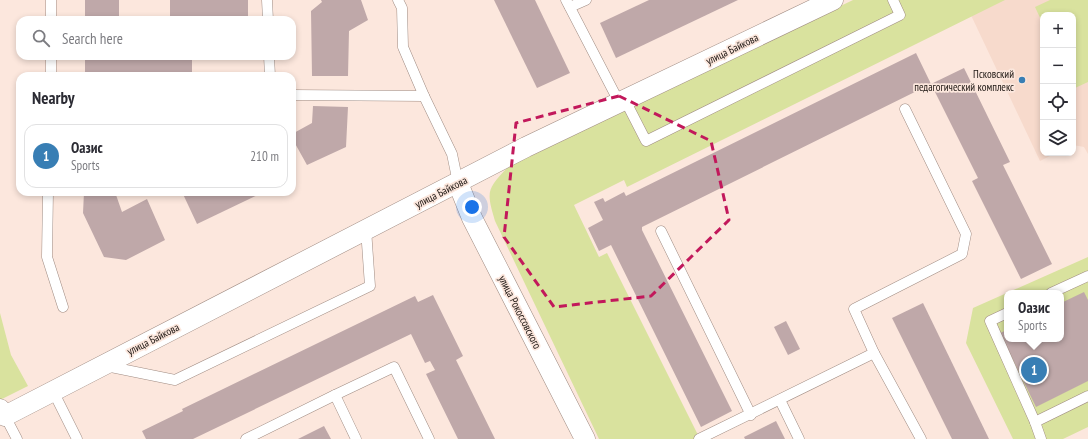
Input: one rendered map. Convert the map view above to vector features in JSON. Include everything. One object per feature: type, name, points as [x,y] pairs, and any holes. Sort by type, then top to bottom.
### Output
[{"type":"street","name":"улица Байкова","points":[[3,412],[53,391],[366,229],[458,184],[526,147],[833,0]]},
{"type":"street","name":"улица Рокоссовского","points":[[458,184],[472,218],[585,439]]},
{"type":"lane","points":[[51,0],[51,16]]},
{"type":"lane","points":[[267,0],[268,16]]},
{"type":"lane","points":[[398,0],[402,8],[403,47],[424,96],[452,154],[458,184]]},
{"type":"lane","points":[[586,0],[568,4],[646,141],[900,15],[893,0]]},
{"type":"lane","points":[[50,72],[51,60]]},
{"type":"lane","points":[[269,60],[270,72]]},
{"type":"lane","points":[[296,95],[424,96]]},
{"type":"lane","points":[[905,109],[966,234],[962,254],[854,309],[874,353],[921,439]]},
{"type":"lane","points":[[48,196],[47,257],[63,307]]},
{"type":"lane","points":[[102,365],[175,380],[370,286],[366,229]]},
{"type":"lane","points":[[661,231],[751,415]]},
{"type":"lane","points":[[1058,290],[1088,276]]},
{"type":"lane","points":[[1004,314],[990,321],[1035,422],[1040,439]]},
{"type":"lane","points":[[699,439],[751,415],[874,353]]},
{"type":"lane","points":[[246,439],[394,366],[429,439]]},
{"type":"lane","points":[[53,391],[77,439]]},
{"type":"lane","points":[[335,395],[356,439]]},
{"type":"lane","points":[[1035,422],[1088,396]]},
{"type":"lane","points":[[780,400],[799,439]]},
{"type":"lane","points":[[3,412],[16,439]]},
{"type":"highlighted area","points":[[619,96],[711,141],[729,220],[651,296],[554,307],[504,237],[516,123]]},
{"type":"shaded area","name":"Псковский педагогический комплекс","points":[[992,0],[1088,0],[1088,154],[1084,147],[1076,146],[1076,12],[1040,12],[1040,156],[1050,156],[1040,161],[969,11]]},
{"type":"green space","points":[[853,0],[1005,0],[627,187],[624,180],[574,205],[599,257],[607,253],[700,439],[599,439],[495,221],[490,203],[490,191],[492,186],[508,167]]},
{"type":"green space","points":[[1050,0],[1088,0],[1088,82],[1076,88],[1076,12],[1040,12],[1040,18],[1035,7]]},
{"type":"green space","points":[[1088,257],[1088,427],[1063,439],[1013,439],[966,343],[973,308],[1004,294],[1004,342],[1064,342],[1064,290],[1014,290]]},
{"type":"green space","points":[[0,313],[11,355],[28,386],[0,400]]},
{"type":"building","points":[[85,0],[119,0],[119,16],[85,16]]},
{"type":"building","points":[[170,0],[248,0],[248,16],[170,16]]},
{"type":"building","points":[[321,0],[361,0],[368,20],[349,31],[348,76],[312,76],[311,11],[322,2]]},
{"type":"building","points":[[494,0],[535,0],[570,73],[537,88]]},
{"type":"building","points":[[649,0],[738,0],[616,58],[600,23]]},
{"type":"building","points":[[916,53],[931,84],[642,227],[642,230],[732,411],[701,427],[611,245],[599,251],[588,228],[603,220],[594,202],[603,198],[605,202],[624,192],[626,196]]},
{"type":"building","points":[[85,60],[192,60],[192,72],[85,72]]},
{"type":"building","points":[[964,68],[1010,162],[1003,165],[1052,264],[1021,279],[972,181],[978,178],[931,84]]},
{"type":"building","points":[[313,106],[348,107],[346,147],[307,165],[296,145],[296,132],[312,123]]},
{"type":"building","points":[[84,196],[116,196],[122,212],[147,199],[165,240],[126,260],[104,257],[83,213]]},
{"type":"building","points":[[184,196],[256,196],[197,224]]},
{"type":"building","points":[[1084,292],[1088,300],[1088,381],[1036,407],[1004,342],[1064,342],[1064,302]]},
{"type":"building","points":[[433,295],[463,356],[456,360],[495,439],[458,439],[426,374],[435,370],[430,361],[425,363],[411,334],[193,439],[146,439],[142,431],[183,411],[182,409],[415,296],[418,302]]},
{"type":"building","points":[[923,303],[989,439],[952,439],[892,318]]},
{"type":"building","points":[[786,321],[800,349],[788,355],[774,327]]},
{"type":"building","points":[[1004,331],[1004,341],[1000,333]]},
{"type":"building","points":[[776,421],[785,439],[745,439],[744,437]]},
{"type":"building","points":[[324,426],[331,439],[298,439]]},
{"type":"place","name":"Псковский педагогический комплекс","points":[[1022,80]]},
{"type":"place","name":"Оазис","points":[[1034,370]]}]
